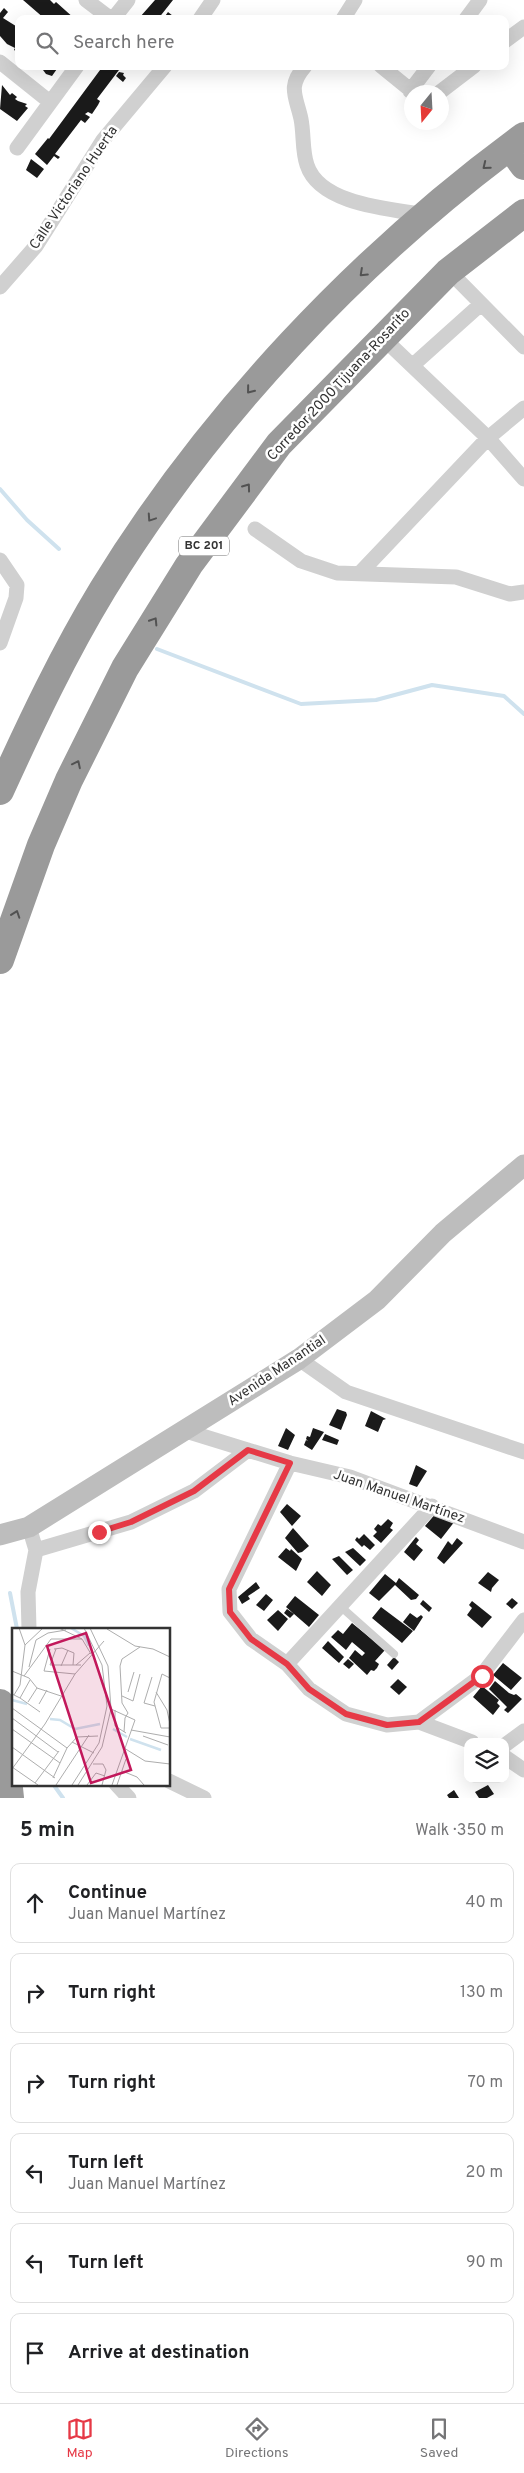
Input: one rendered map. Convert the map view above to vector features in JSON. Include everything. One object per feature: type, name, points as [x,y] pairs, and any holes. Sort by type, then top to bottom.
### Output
[{"type":"highway","points":[[0,791],[54,680],[102,590],[178,478],[257,381],[324,309],[426,214],[519,150]]},
{"type":"highway","name":"Corredor 2000 Tijuana-Rosarito","points":[[0,960],[41,845],[69,780],[125,668],[190,565],[279,444],[382,337],[448,272],[524,213]]},
{"type":"highway","points":[[448,272],[524,234]]},
{"type":"highway","points":[[0,1703],[10,1798]]},
{"type":"main road","name":"Avenida Manantial","points":[[0,1535],[29,1527],[299,1359],[377,1300],[444,1233],[524,1165]]},
{"type":"street","points":[[86,0],[107,15]]},
{"type":"street","points":[[115,15],[128,0]]},
{"type":"street","points":[[203,15],[213,0]]},
{"type":"street","points":[[346,15],[355,0]]},
{"type":"street","points":[[469,15],[480,0]]},
{"type":"street","points":[[509,38],[524,27]]},
{"type":"street","points":[[0,62],[50,102]]},
{"type":"street","points":[[17,148],[74,70]]},
{"type":"street","name":"Calle Victoriano Huerta","points":[[0,286],[36,246],[103,140],[162,70]]},
{"type":"street","points":[[302,70],[298,74],[293,91],[303,127],[307,165],[314,180],[330,192],[360,204],[426,214]]},
{"type":"street","points":[[386,70],[404,85]]},
{"type":"street","points":[[417,85],[426,70]]},
{"type":"street","points":[[449,85],[469,70]]},
{"type":"street","points":[[448,272],[524,347]]},
{"type":"street","points":[[413,365],[481,304]]},
{"type":"street","points":[[382,337],[488,438],[524,479]]},
{"type":"street","points":[[359,574],[488,438],[524,408]]},
{"type":"street","points":[[256,529],[301,561],[337,573],[456,577],[510,594],[524,592]]},
{"type":"street","points":[[0,560],[17,585],[16,598],[0,644]]},
{"type":"street","points":[[299,1359],[346,1392],[524,1452]]},
{"type":"street","name":"Juan Manuel Martínez","points":[[186,1431],[290,1463],[350,1477],[432,1506],[524,1542]]},
{"type":"street","points":[[36,1550],[131,1522],[194,1491],[248,1450]]},
{"type":"street","points":[[290,1463],[229,1589],[230,1612],[251,1639],[287,1664],[309,1689],[346,1714],[387,1725],[419,1722],[464,1739]]},
{"type":"street","points":[[287,1664],[432,1506]]},
{"type":"street","points":[[29,1527],[36,1550],[28,1592],[29,1628]]},
{"type":"street","points":[[419,1722],[482,1676],[524,1620]]},
{"type":"street","points":[[509,1742],[524,1731]]},
{"type":"street","points":[[509,1760],[524,1770]]},
{"type":"street","points":[[170,1781],[204,1798]]},
{"type":"street","points":[[118,1786],[129,1798]]},
{"type":"lane","points":[[340,1606],[394,1654]]},
{"type":"building","points":[[23,0],[50,0],[54,4],[56,2],[71,15],[40,15]]},
{"type":"building","points":[[155,0],[173,0],[161,15],[142,15]]},
{"type":"building","points":[[4,8],[8,12],[3,18],[15,26],[15,48],[7,44],[0,36],[0,13]]},
{"type":"building","points":[[43,70],[56,70],[52,76],[46,74]]},
{"type":"building","points":[[100,70],[119,70],[97,99],[100,101],[92,114],[88,112],[85,114],[90,117],[85,123],[81,120],[55,154],[60,157],[58,159],[54,156],[47,165],[35,154],[49,139]]},
{"type":"building","points":[[119,72],[124,73],[123,75],[126,78],[123,82],[116,76]]},
{"type":"building","points":[[2,85],[10,95],[12,93],[17,97],[15,99],[27,104],[25,106],[28,108],[17,121],[0,109]]},
{"type":"building","points":[[31,159],[44,169],[37,178],[26,170]]},
{"type":"building","points":[[337,1409],[346,1412],[347,1415],[341,1430],[329,1425]]},
{"type":"building","points":[[371,1411],[386,1419],[383,1420],[378,1432],[365,1426]]},
{"type":"building","points":[[286,1428],[295,1435],[288,1450],[278,1446]]},
{"type":"building","points":[[313,1428],[324,1432],[312,1450],[304,1445],[306,1440],[308,1441],[306,1439],[307,1436],[310,1437]]},
{"type":"building","points":[[325,1434],[339,1440],[337,1445],[322,1440]]},
{"type":"building","points":[[416,1465],[427,1471],[417,1487],[409,1484]]},
{"type":"building","points":[[287,1504],[301,1516],[292,1526],[280,1512]]},
{"type":"building","points":[[437,1512],[455,1521],[441,1539],[425,1526]]},
{"type":"building","points":[[388,1519],[393,1523],[390,1528],[393,1530],[381,1543],[373,1536],[377,1532],[374,1529],[378,1524],[381,1526]]},
{"type":"building","points":[[293,1528],[309,1546],[302,1552],[298,1553],[285,1538]]},
{"type":"building","points":[[364,1534],[375,1545],[370,1550],[364,1545],[362,1547],[355,1540]]},
{"type":"building","points":[[416,1537],[419,1540],[416,1544],[423,1550],[414,1561],[404,1552]]},
{"type":"building","points":[[457,1538],[463,1543],[444,1564],[437,1558],[448,1541],[452,1545]]},
{"type":"building","points":[[286,1548],[290,1551],[291,1549],[302,1559],[296,1571],[278,1557]]},
{"type":"building","points":[[353,1548],[366,1560],[360,1566],[345,1552]]},
{"type":"building","points":[[339,1556],[353,1570],[347,1575],[332,1559]]},
{"type":"building","points":[[317,1571],[331,1585],[322,1596],[307,1582]]},
{"type":"building","points":[[488,1572],[499,1580],[491,1592],[478,1583]]},
{"type":"building","points":[[385,1574],[396,1583],[399,1578],[419,1595],[416,1599],[411,1600],[395,1585],[379,1601],[369,1593]]},
{"type":"building","points":[[256,1582],[260,1588],[248,1596],[250,1599],[242,1604],[238,1597]]},
{"type":"building","points":[[266,1594],[273,1600],[264,1611],[256,1605]]},
{"type":"building","points":[[295,1596],[319,1615],[309,1627],[286,1607]]},
{"type":"building","points":[[512,1598],[518,1603],[512,1609],[506,1604]]},
{"type":"building","points":[[423,1600],[432,1608],[429,1612],[420,1604]]},
{"type":"building","points":[[472,1601],[492,1617],[482,1628],[467,1615],[472,1608],[469,1605]]},
{"type":"building","points":[[381,1607],[413,1631],[402,1643],[372,1618]]},
{"type":"building","points":[[287,1609],[294,1614],[290,1618],[284,1613]]},
{"type":"building","points":[[278,1610],[288,1619],[278,1631],[267,1620]]},
{"type":"building","points":[[410,1613],[417,1618],[421,1615],[423,1617],[414,1631],[403,1622]]},
{"type":"building","points":[[352,1623],[385,1650],[375,1661],[379,1664],[377,1668],[374,1671],[371,1670],[367,1675],[349,1658],[355,1650],[362,1656],[365,1653],[352,1642],[346,1650],[331,1637],[338,1630],[343,1634]]},
{"type":"building","points":[[328,1641],[344,1657],[339,1663],[322,1648]]},
{"type":"building","points":[[394,1657],[399,1662],[392,1670],[387,1665]]},
{"type":"building","points":[[348,1659],[354,1664],[349,1669],[343,1664]]},
{"type":"building","points":[[503,1663],[522,1678],[511,1690],[493,1675]]},
{"type":"building","points":[[398,1679],[407,1687],[399,1695],[390,1687]]},
{"type":"building","points":[[495,1681],[509,1693],[516,1694],[522,1699],[508,1713],[504,1710],[507,1707],[489,1689]]},
{"type":"building","points":[[482,1686],[499,1700],[497,1703],[500,1706],[493,1715],[473,1697]]},
{"type":"building","points":[[488,1785],[494,1794],[487,1798],[479,1798],[475,1792]]},
{"type":"building","points":[[454,1790],[459,1798],[449,1798],[447,1795]]},
{"type":"waterway","points":[[0,489],[27,520],[59,549]]},
{"type":"waterway","points":[[157,649],[301,704],[376,700],[432,685],[504,696],[524,714]]},
{"type":"waterway","points":[[10,1593],[17,1628]]},
{"type":"waterway","points":[[54,1786],[63,1798]]},
{"type":"route","points":[[99,1532],[131,1522],[194,1491],[248,1450],[290,1463],[229,1589],[230,1612],[251,1639],[287,1664],[309,1689],[346,1714],[387,1725],[419,1722],[482,1676]]}]
